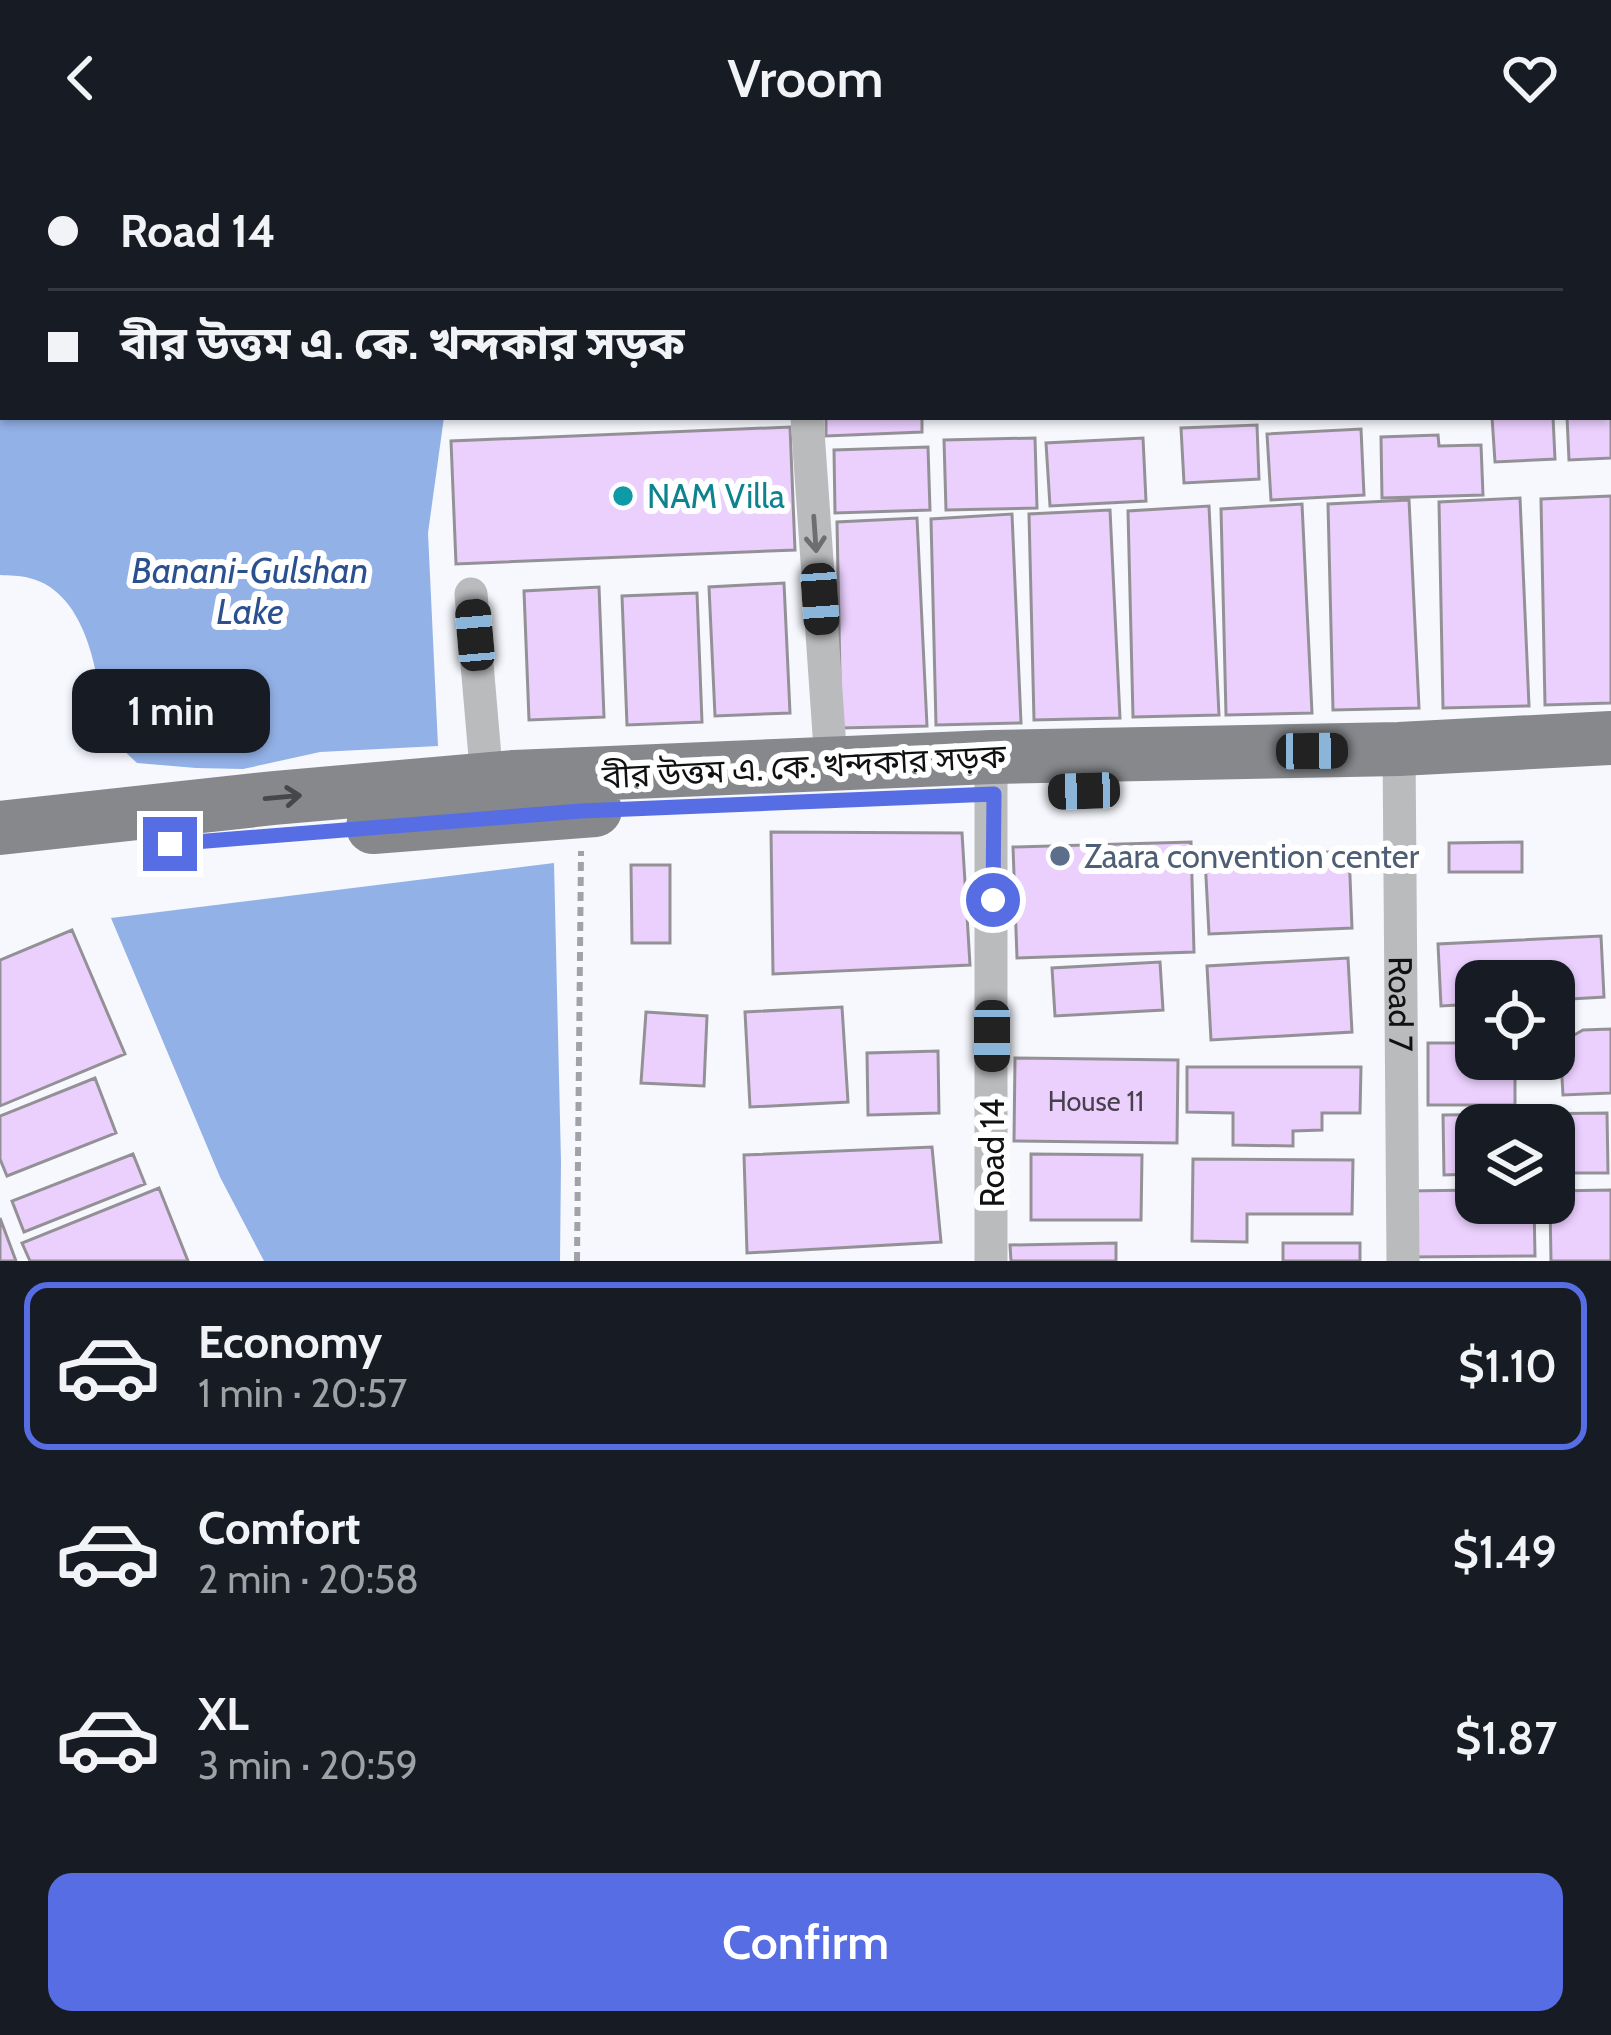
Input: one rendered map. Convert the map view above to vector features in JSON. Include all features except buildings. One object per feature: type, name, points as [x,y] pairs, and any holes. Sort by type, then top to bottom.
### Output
[{"type":"main road","name":"বীর উত্তম এ. কে. খন্দকার সড়ক","points":[[1399,766],[1611,738]]},
{"type":"main road","name":"বীর উত্তম এ. কে. খন্দকার সড়ক","points":[[0,828],[487,780],[831,763],[992,775]]},
{"type":"main road","name":"বীর উত্তম এ. কে. খন্দকার সড়ক","points":[[0,863],[213,840],[992,775],[1399,766],[1611,775]]},
{"type":"street","points":[[807,420],[831,763]]},
{"type":"street","points":[[471,594],[487,780]]},
{"type":"street","name":"Road 7","points":[[1399,766],[1403,1261]]},
{"type":"street","name":"Road 14","points":[[991,1261],[992,775]]},
{"type":"path","points":[[577,1261],[581,811]]},
{"type":"water","name":"Banani-Gulshan Lake","points":[[0,420],[444,420],[428,533],[438,746],[320,752],[243,769],[137,763],[104,732],[88,642],[65,601],[26,577],[0,575]]},
{"type":"water","points":[[554,863],[560,1261],[264,1261],[220,1177],[111,918]]},
{"type":"place","name":"NAM Villa","points":[[623,496]]},
{"type":"place","name":"Zaara convention center","points":[[1060,856]]},
{"type":"route","points":[[170,844],[581,811],[994,794],[993,900]]}]
